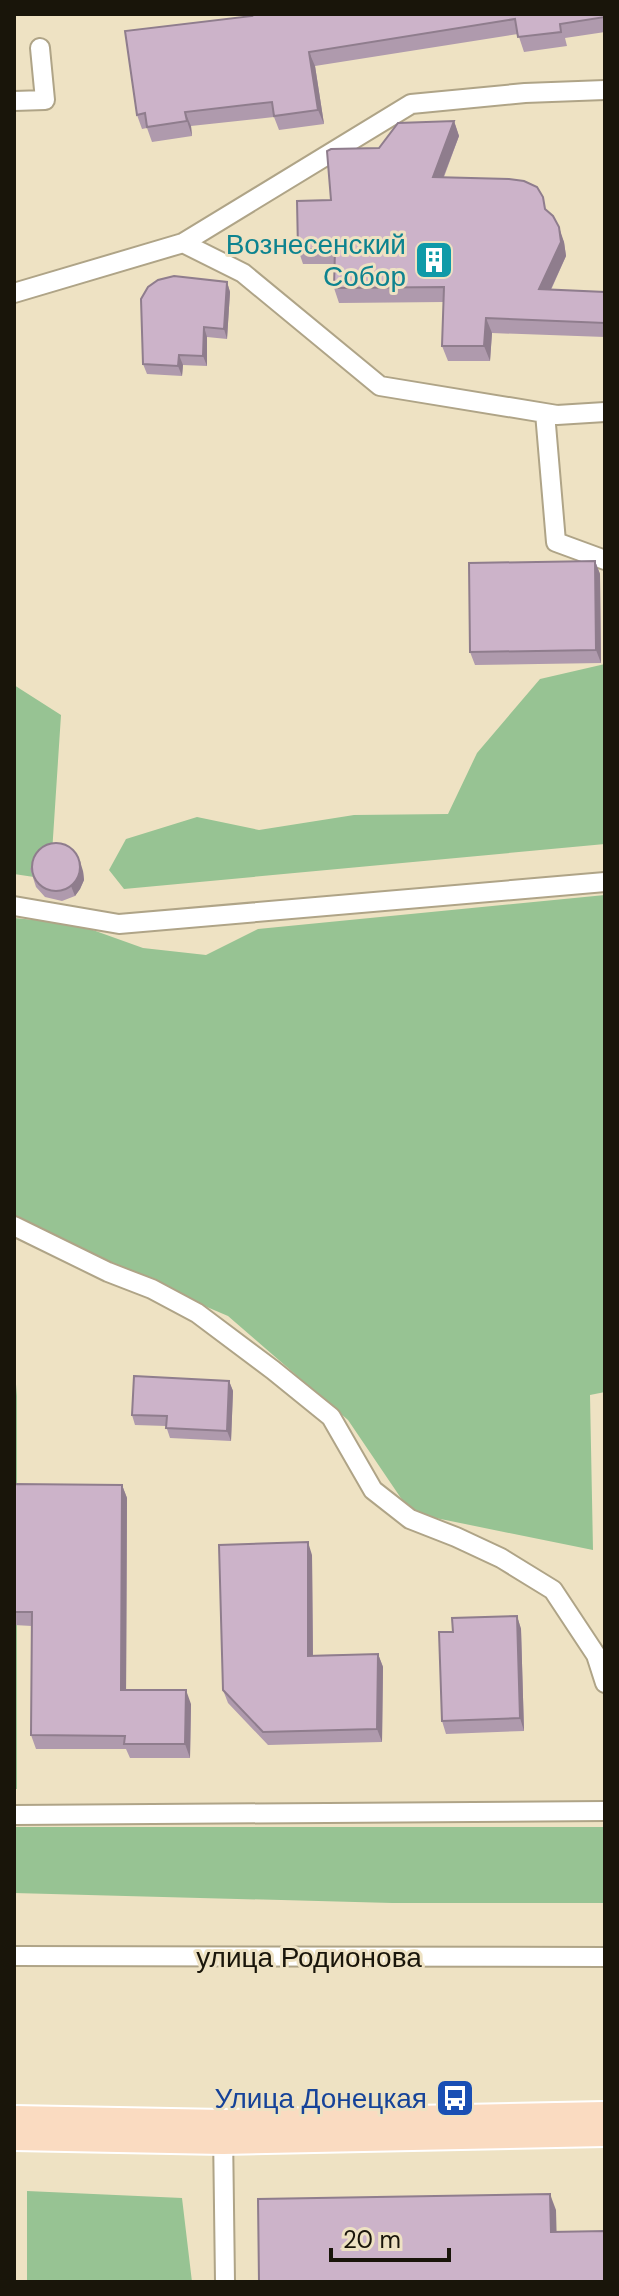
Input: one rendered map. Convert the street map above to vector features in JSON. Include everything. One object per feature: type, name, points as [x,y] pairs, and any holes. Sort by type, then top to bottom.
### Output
[{"type":"main road","points":[[14,2128],[223,2132],[605,2124]]},
{"type":"lane","points":[[14,101],[45,100],[40,48]]},
{"type":"lane","points":[[14,293],[183,243],[411,104],[525,93],[605,90]]},
{"type":"lane","points":[[183,243],[243,273],[380,386],[557,415],[605,412]]},
{"type":"lane","points":[[545,413],[556,542],[605,560]]},
{"type":"lane","points":[[14,906],[119,924],[605,882]]},
{"type":"lane","points":[[14,1226],[197,1313],[273,1370],[331,1417],[373,1490],[410,1519],[501,1558],[553,1590],[596,1655],[605,1683]]},
{"type":"lane","points":[[14,1815],[605,1811]]},
{"type":"lane","name":"улица Родионова","points":[[14,1956],[605,1957]]},
{"type":"lane","points":[[223,2132],[225,2282]]},
{"type":"green space","points":[[605,664],[605,844],[124,889],[109,870],[126,839],[197,817],[259,830],[354,815],[448,814],[477,753],[540,679]]},
{"type":"green space","points":[[14,685],[61,715],[52,853],[34,877],[14,874]]},
{"type":"green space","points":[[605,895],[605,1392],[590,1395],[593,1550],[411,1513],[348,1420],[228,1316],[57,1243],[14,1218],[14,918],[76,924],[143,948],[206,955],[258,929]]},
{"type":"green space","points":[[14,1360],[17,1396],[17,1789],[14,1789]]},
{"type":"green space","points":[[14,1827],[605,1827],[605,1903],[392,1903],[14,1893]]},
{"type":"green space","points":[[27,2191],[182,2198],[192,2282],[27,2282]]},
{"type":"building","points":[[251,14],[605,14],[605,17],[560,24],[561,32],[518,37],[515,19],[309,52],[318,110],[274,116],[272,102],[185,112],[187,121],[147,127],[145,113],[137,115],[125,31]]},
{"type":"building","name":"Вознесенский Собор","points":[[454,121],[433,177],[509,179],[537,187],[545,209],[559,227],[561,242],[539,289],[605,292],[605,323],[486,318],[484,346],[442,346],[444,287],[334,288],[335,249],[298,249],[297,201],[331,200],[327,151],[379,148],[398,123]]},
{"type":"building","points":[[174,276],[227,282],[224,329],[204,327],[203,356],[179,355],[178,366],[143,364],[141,299],[148,287],[158,280]]},
{"type":"building","points":[[595,561],[596,650],[470,652],[469,563]]},
{"type":"building","points":[[56,843],[73,850],[80,867],[73,884],[56,891],[39,884],[32,867],[39,850]]},
{"type":"building","points":[[134,1376],[229,1381],[227,1431],[166,1428],[167,1416],[132,1415]]},
{"type":"building","points":[[14,1484],[122,1485],[121,1690],[186,1690],[185,1744],[124,1744],[125,1736],[31,1735],[32,1612],[14,1612]]},
{"type":"building","points":[[308,1542],[308,1656],[378,1654],[377,1729],[263,1732],[223,1690],[219,1545]]},
{"type":"building","points":[[517,1616],[520,1718],[442,1721],[439,1632],[453,1632],[452,1618]]},
{"type":"building","points":[[550,2194],[551,2232],[605,2231],[605,2282],[259,2282],[258,2199]]},
{"type":"place","name":"Вознесенский Собор","points":[[434,260]]},
{"type":"place","name":"Улица Донецкая","points":[[455,2098]]}]
